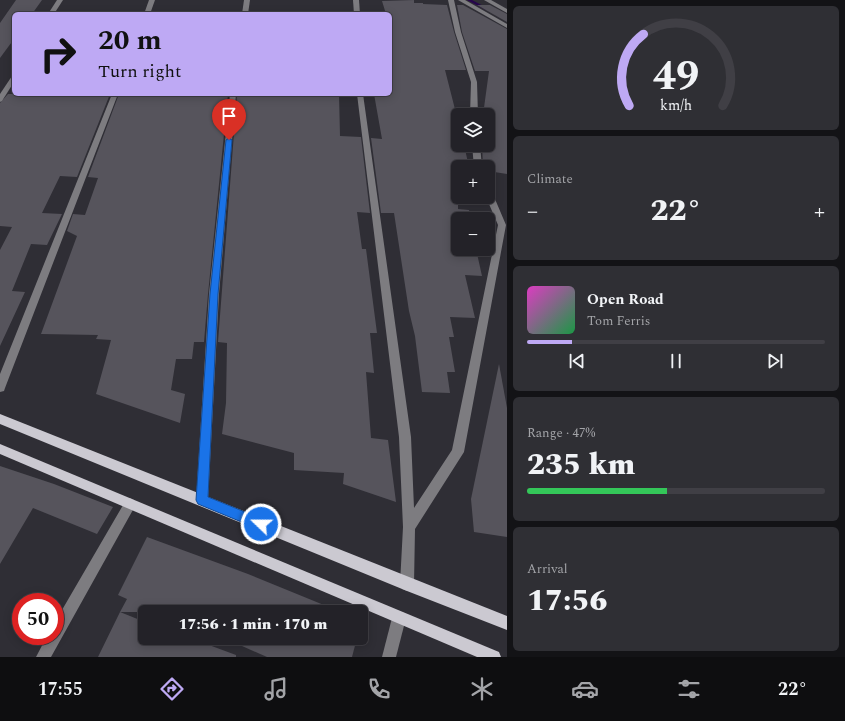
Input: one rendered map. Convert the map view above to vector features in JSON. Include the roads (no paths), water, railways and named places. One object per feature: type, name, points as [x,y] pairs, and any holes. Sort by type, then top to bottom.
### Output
[{"type":"main road","points":[[0,419],[507,623]]},
{"type":"main road","points":[[0,449],[494,657]]},
{"type":"street","points":[[53,12],[60,0]]},
{"type":"street","points":[[148,12],[152,0]]},
{"type":"street","points":[[244,12],[247,0]]},
{"type":"street","points":[[356,0],[357,12]]},
{"type":"street","points":[[451,0],[458,32],[474,82],[474,108]]},
{"type":"street","points":[[461,0],[507,26]]},
{"type":"street","points":[[487,0],[507,11]]},
{"type":"street","points":[[0,100],[12,80]]},
{"type":"street","points":[[0,388],[114,96]]},
{"type":"street","points":[[202,500],[214,294],[233,96]]},
{"type":"street","points":[[360,96],[405,437],[409,527],[407,584]]},
{"type":"street","points":[[409,527],[458,452],[505,225],[494,204]]},
{"type":"street","points":[[43,657],[130,504]]},
{"type":"street","points":[[389,657],[399,618]]},
{"type":"waterway","points":[[469,0],[487,9]]}]
